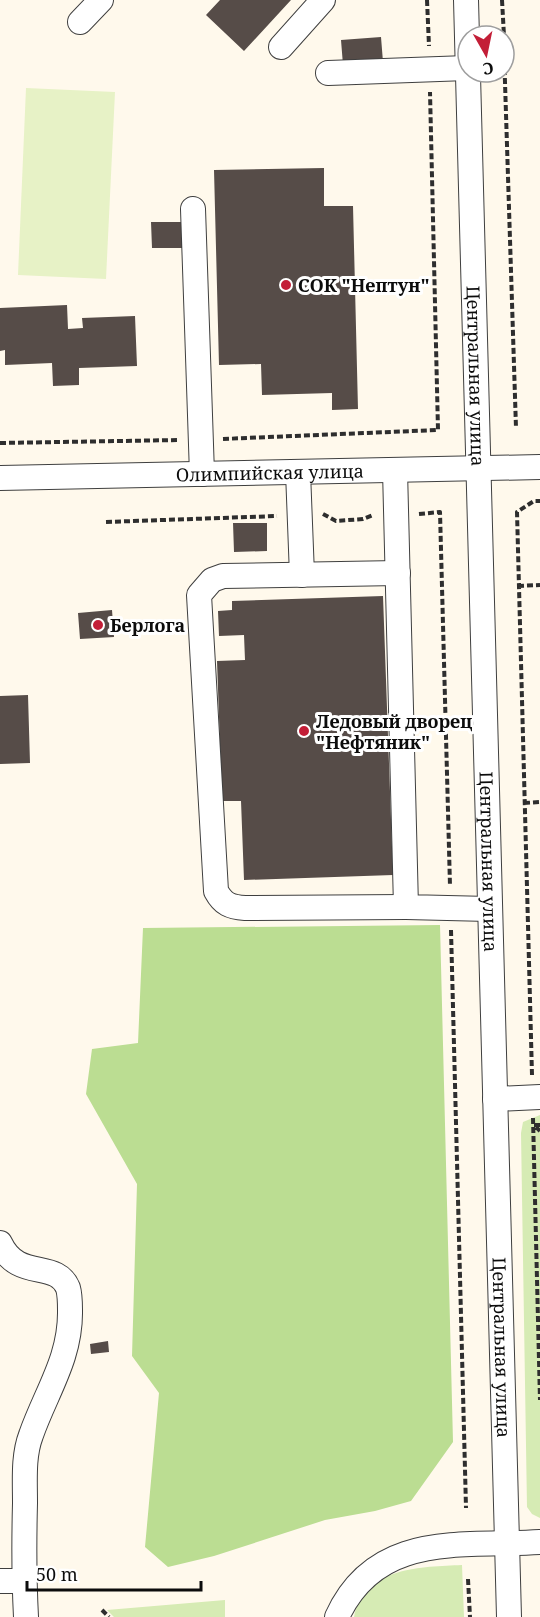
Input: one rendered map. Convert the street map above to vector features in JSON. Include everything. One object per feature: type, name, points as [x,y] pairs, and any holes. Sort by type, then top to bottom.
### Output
[{"type":"street","points":[[80,22],[101,0]]},
{"type":"street","points":[[281,47],[323,0]]},
{"type":"street","name":"Центральная улица","points":[[466,0],[466,24]]},
{"type":"street","points":[[328,73],[456,68]]},
{"type":"street","name":"Центральная улица","points":[[467,84],[509,1617]]},
{"type":"street","points":[[193,210],[202,474]]},
{"type":"street","name":"Олимпийская улица","points":[[0,478],[540,467]]},
{"type":"street","points":[[395,470],[406,908]]},
{"type":"street","points":[[298,472],[302,574]]},
{"type":"street","points":[[398,573],[223,576],[212,580],[199,595],[216,891],[222,902],[232,908],[489,909]]},
{"type":"street","points":[[495,1099],[536,1097]]},
{"type":"street","points":[[0,1243],[14,1262],[23,1268],[57,1274],[67,1285],[70,1294],[70,1326],[62,1367],[29,1438],[25,1460],[26,1617]]},
{"type":"street","points":[[337,1617],[344,1603],[362,1579],[395,1555],[417,1549],[540,1542]]},
{"type":"street","points":[[0,1581],[24,1581]]},
{"type":"path","points":[[502,0],[503,24]]},
{"type":"path","points":[[505,84],[516,428]]},
{"type":"path","points":[[433,189],[438,430]]},
{"type":"path","points":[[540,501],[534,501],[517,512],[524,803],[536,1097],[534,1125],[540,1400]]},
{"type":"path","points":[[106,522],[325,514],[336,521],[363,519],[375,514],[440,512],[466,1508]]},
{"type":"path","points":[[518,586],[540,585]]},
{"type":"path","points":[[524,803],[540,802]]},
{"type":"path","points":[[534,1125],[540,1125]]},
{"type":"path","points":[[534,1125],[540,1131]]},
{"type":"path","points":[[468,1579],[470,1617]]},
{"type":"path","points":[[102,1610],[109,1617]]},
{"type":"green space","points":[[26,88],[115,92],[106,279],[18,275]]},
{"type":"green space","points":[[440,925],[453,1442],[411,1501],[375,1511],[325,1520],[214,1556],[168,1567],[145,1547],[159,1393],[132,1356],[137,1184],[86,1094],[92,1049],[138,1043],[143,928]]},
{"type":"green space","points":[[540,1115],[540,1518],[532,1514],[527,1507],[521,1133],[523,1122]]},
{"type":"green space","points":[[462,1565],[464,1617],[354,1617],[360,1600],[382,1579],[413,1569]]},
{"type":"green space","points":[[225,1600],[225,1617],[114,1617],[107,1610]]},
{"type":"building","points":[[220,0],[291,0],[244,51],[206,15]]},
{"type":"building","points":[[381,37],[383,62],[343,65],[341,40]]},
{"type":"building","name":"СОК \"Нептун\"","points":[[324,168],[324,206],[353,206],[358,409],[332,410],[332,393],[262,395],[261,364],[219,365],[214,170]]},
{"type":"building","points":[[151,222],[187,222],[187,248],[152,248]]},
{"type":"building","points":[[67,305],[68,329],[83,328],[82,318],[135,316],[137,366],[79,368],[79,385],[53,386],[52,363],[5,365],[5,350],[0,351],[0,308]]},
{"type":"building","points":[[233,523],[267,523],[267,551],[234,552]]},
{"type":"building","name":"Ледовый дворец \"Нефтяник\"","points":[[383,596],[393,875],[244,880],[241,801],[222,801],[217,661],[245,660],[244,635],[219,636],[218,611],[232,610],[232,601]]},
{"type":"building","points":[[112,610],[114,637],[80,639],[78,613]]},
{"type":"building","points":[[28,695],[30,763],[0,764],[0,696]]},
{"type":"building","points":[[108,1341],[109,1352],[91,1354],[90,1344]]},
{"type":"place","name":"СОК \"Нептун\"","points":[[286,285]]},
{"type":"place","name":"Берлога","points":[[98,625]]},
{"type":"place","name":"Ледовый дворец \"Нефтяник\"","points":[[304,731]]}]
